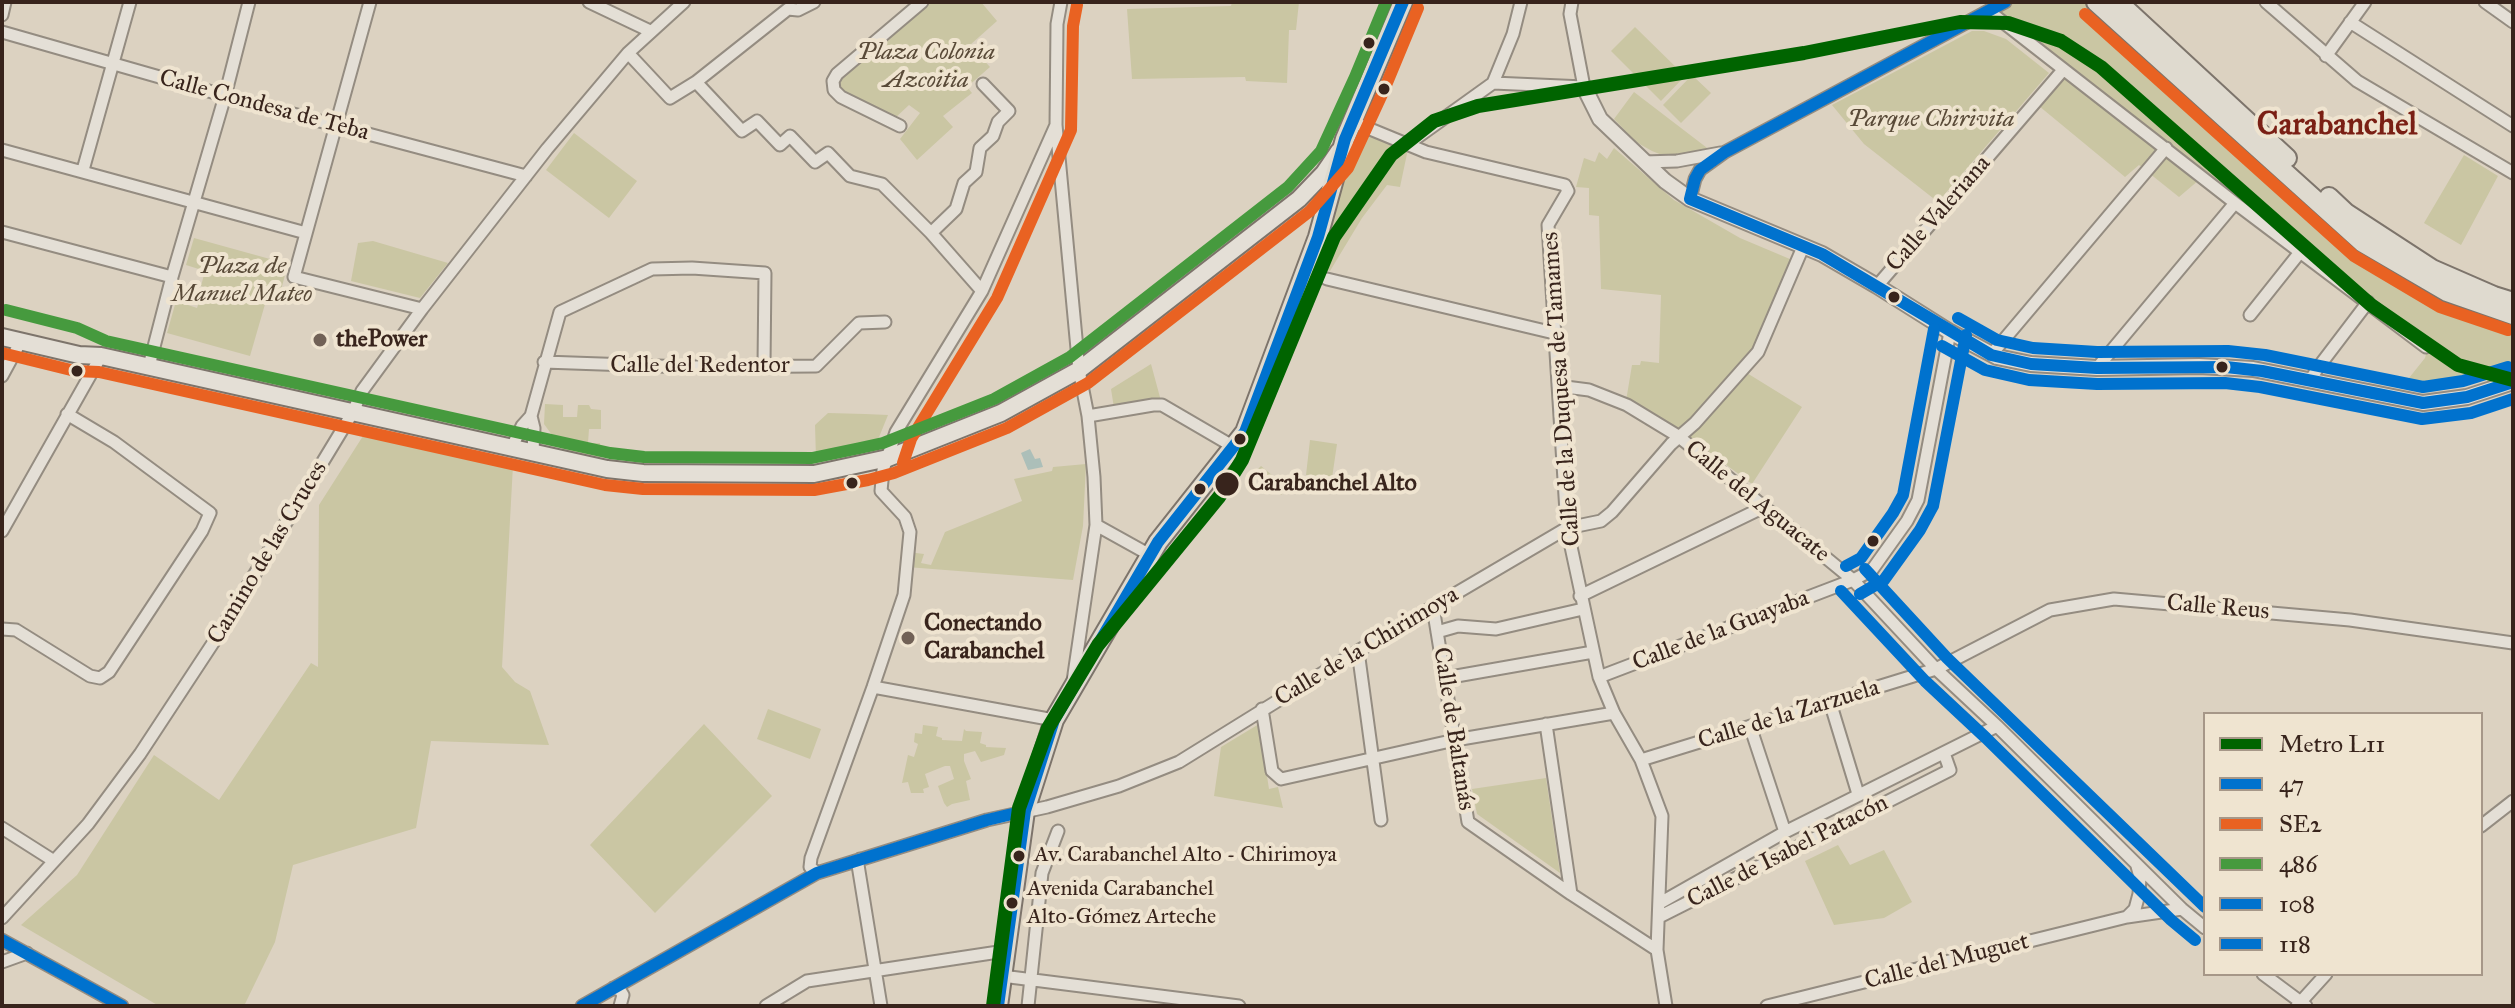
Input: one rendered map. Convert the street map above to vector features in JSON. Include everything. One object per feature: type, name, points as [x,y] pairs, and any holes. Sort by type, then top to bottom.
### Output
[{"type":"main road","points":[[2,337],[79,355],[101,356],[149,366],[607,469],[643,473],[814,474],[888,458],[1001,413],[1079,370],[1299,199],[1334,160],[1403,2]]},
{"type":"main road","points":[[2096,2],[2363,243],[2447,292],[2513,315]]},
{"type":"main road","points":[[2118,2],[2346,213],[2432,269],[2513,302]]},
{"type":"main road","points":[[998,1006],[1025,811],[1054,720],[1150,555],[1245,432],[1325,212],[1349,131]]},
{"type":"main road","points":[[2,325],[72,343],[101,356]]},
{"type":"street","points":[[2,15],[5,2]]},
{"type":"street","points":[[83,170],[130,2]]},
{"type":"street","points":[[149,366],[249,2]]},
{"type":"street","points":[[370,2],[294,277],[422,309]]},
{"type":"street","points":[[589,2],[650,31]]},
{"type":"street","name":"Camino de las Cruces","points":[[2,918],[88,824],[140,754],[213,643],[353,412],[362,391],[422,309],[628,53],[684,2]]},
{"type":"street","points":[[628,53],[670,98],[696,82],[788,9],[798,10],[814,2]]},
{"type":"street","points":[[900,126],[841,97],[834,90],[833,81],[837,74],[922,2]]},
{"type":"street","points":[[1061,2],[1057,24],[1056,125],[1079,370],[1088,416],[1096,525],[1071,689]]},
{"type":"street","points":[[1349,131],[1408,144],[1493,83],[1513,34],[1521,2]]},
{"type":"street","points":[[1572,2],[1570,14],[1587,94],[1600,119],[1665,181],[1690,199],[1824,255],[1991,355],[2031,364],[2097,368],[2226,367],[2262,371],[2423,403],[2467,397],[2513,382]]},
{"type":"street","points":[[1690,199],[1700,170],[1725,152],[2005,2]]},
{"type":"street","points":[[2266,2],[2357,81],[2513,173]]},
{"type":"street","points":[[2326,56],[2365,2]]},
{"type":"street","points":[[2485,2],[2513,22]]},
{"type":"street","points":[[1990,12],[2426,347]]},
{"type":"street","points":[[2350,22],[2513,126]]},
{"type":"street","name":"Calle Condesa de Teba","points":[[2,32],[225,96],[526,176]]},
{"type":"street","name":"Calle Valeriana","points":[[1877,286],[2063,70]]},
{"type":"street","points":[[696,82],[742,131],[757,121],[780,145],[790,136],[815,162],[828,153],[850,176],[882,184],[982,291]]},
{"type":"street","points":[[1493,83],[1587,94]]},
{"type":"street","points":[[931,233],[956,209],[964,183],[976,172],[980,148],[993,136],[998,122],[1009,111],[983,84]]},
{"type":"street","points":[[817,873],[810,867],[811,858],[904,595],[910,532],[905,517],[881,491],[881,478],[896,432],[982,291],[1056,125]]},
{"type":"street","name":"Calle de la Duquesa de Tamames","points":[[1408,144],[1426,152],[1565,185],[1568,191],[1548,225],[1567,528],[1599,677],[1614,713],[1641,760],[1662,816],[1657,950],[1666,1006]]},
{"type":"street","points":[[1991,355],[2166,148]]},
{"type":"street","points":[[2,150],[306,233]]},
{"type":"street","points":[[1644,162],[1677,161],[1725,152]]},
{"type":"street","points":[[1665,181],[1669,168],[1677,161]]},
{"type":"street","points":[[2097,368],[2235,203]]},
{"type":"street","points":[[2,232],[172,277]]},
{"type":"street","name":"Calle de la Chirimoya","points":[[582,1006],[817,873],[974,823],[1119,786],[1179,762],[1358,651],[1567,528],[1601,521],[1758,352],[1803,247]]},
{"type":"street","points":[[2250,315],[2301,251]]},
{"type":"street","points":[[533,452],[531,416],[560,312],[652,269],[692,268],[765,273],[764,365]]},
{"type":"street","points":[[1327,279],[1554,333]]},
{"type":"street","points":[[2310,381],[2368,302]]},
{"type":"street","name":"Calle del Redentor","points":[[544,362],[671,367],[816,366],[859,323],[885,322]]},
{"type":"street","name":"Calle de la Guayaba","points":[[1599,677],[1872,570],[1918,500],[1950,332]]},
{"type":"street","points":[[2,376],[21,341]]},
{"type":"street","points":[[2,531],[101,356]]},
{"type":"street","name":"Calle del Aguacate","points":[[1558,386],[1589,390],[1627,405],[1678,436],[1853,580],[1936,669],[2203,926]]},
{"type":"street","points":[[1088,416],[1162,405],[1234,447]]},
{"type":"street","points":[[2,629],[16,630],[90,676],[100,678],[109,672],[202,531],[210,513],[114,442],[67,414]]},
{"type":"street","points":[[512,447],[522,426],[531,416]]},
{"type":"street","points":[[1580,596],[1764,507]]},
{"type":"street","points":[[1096,525],[1150,555]]},
{"type":"street","name":"Calle Reus","points":[[1936,669],[2050,610],[2114,599],[2350,620],[2513,643]]},
{"type":"street","name":"Calle de Baltanás","points":[[1433,607],[1468,822],[1657,950]]},
{"type":"street","points":[[1437,632],[1458,626],[1496,629],[1583,609]]},
{"type":"street","points":[[1358,651],[1381,820]]},
{"type":"street","points":[[1445,678],[1593,652]]},
{"type":"street","name":"Calle de la Zarzuela","points":[[1641,760],[1936,669]]},
{"type":"street","points":[[873,687],[1054,720]]},
{"type":"street","points":[[1830,702],[1858,794]]},
{"type":"street","points":[[1262,709],[1272,771],[1281,779],[1455,740],[1614,713]]},
{"type":"street","points":[[1546,724],[1571,894]]},
{"type":"street","points":[[1750,726],[1785,832]]},
{"type":"street","name":"Calle de Isabel Patacón","points":[[1660,903],[1785,832],[1997,726]]},
{"type":"street","name":"Calle de Isabel Patacón","points":[[1659,917],[1950,770],[1944,753]]},
{"type":"street","name":"Calle de Isabel Patacón","points":[[1913,768],[1917,787]]},
{"type":"street","points":[[2483,824],[2513,801]]},
{"type":"street","points":[[2,828],[54,861]]},
{"type":"street","points":[[1028,1006],[1042,873],[1058,831]]},
{"type":"street","points":[[860,859],[858,865],[881,1006]]},
{"type":"street","points":[[1732,862],[1740,876]]},
{"type":"street","points":[[2127,917],[2135,909],[2139,894],[2137,866]]},
{"type":"street","name":"Calle del Muguet","points":[[1767,1006],[2127,917],[2182,909]]},
{"type":"street","points":[[2,940],[122,1006]]},
{"type":"street","points":[[766,1006],[807,981],[1005,951]]},
{"type":"street","points":[[2,962],[27,953]]},
{"type":"street","points":[[1002,976],[1239,1006]]},
{"type":"street","points":[[2265,976],[2301,1005],[2324,976]]},
{"type":"street","points":[[613,988],[623,995],[620,1006]]},
{"type":"green space","name":"Plaza Colonia Azcoitia","points":[[932,2],[981,2],[997,21],[970,45],[990,67],[967,87],[972,93],[943,116],[953,127],[917,160],[900,139],[920,113],[909,105],[894,119],[844,92],[839,85],[852,69]]},
{"type":"green space","points":[[1232,2],[1299,2],[1296,30],[1289,30],[1287,83],[1246,81],[1245,77],[1132,79],[1127,9],[1231,6]]},
{"type":"green space","points":[[2005,2],[2085,2],[2371,258],[2429,291],[2513,320],[2513,369],[2432,387],[2405,383],[2425,358],[2429,343],[2206,174],[2179,197],[2139,165],[2125,177],[2039,106],[2070,71],[1995,9]]},
{"type":"green space","points":[[1635,27],[1685,76],[1661,101],[1611,51]]},
{"type":"green space","name":"Parque Chirivita","points":[[1972,31],[1984,31],[2006,39],[2049,73],[1938,202],[1864,144],[1832,105]]},
{"type":"green space","points":[[1692,75],[1711,93],[1681,123],[1663,105]]},
{"type":"green space","points":[[1634,92],[1715,154],[1677,161],[1636,142],[1614,119]]},
{"type":"green space","points":[[574,133],[637,181],[609,218],[546,170]]},
{"type":"green space","points":[[1361,134],[1373,135],[1408,149],[1400,187],[1387,185],[1362,218],[1330,271],[1317,267],[1355,143]]},
{"type":"green space","points":[[1614,148],[1674,200],[1740,238],[1797,262],[1758,352],[1742,370],[1802,407],[1752,484],[1690,438],[1626,401],[1632,365],[1640,365],[1641,361],[1659,363],[1661,295],[1601,289],[1599,216],[1589,215],[1589,188],[1576,187],[1584,158],[1595,162],[1599,152],[1607,159]]},
{"type":"green space","points":[[2464,155],[2498,176],[2461,245],[2424,223]]},
{"type":"green space","name":"Plaza de Manuel Mateo","points":[[194,238],[288,264],[281,290],[270,287],[250,356],[167,333],[176,301],[197,308],[201,296],[213,299],[215,290],[201,286],[205,271],[186,265]]},
{"type":"green space","points":[[373,241],[448,263],[420,298],[351,281],[358,243]]},
{"type":"green space","points":[[1312,283],[1318,285],[1278,374]]},
{"type":"green space","points":[[1151,364],[1161,401],[1114,408],[1111,389]]},
{"type":"green space","points":[[545,404],[563,405],[563,417],[577,417],[578,405],[601,410],[601,429],[589,429],[588,443],[600,443],[600,458],[563,450],[544,424]]},
{"type":"green space","points":[[828,413],[888,415],[875,447],[816,458],[815,425]]},
{"type":"green space","points":[[363,436],[513,465],[502,667],[515,682],[530,691],[549,745],[431,741],[416,828],[293,865],[275,942],[244,1006],[159,1006],[21,925],[77,875],[154,755],[219,800],[311,663],[318,667],[319,505]]},
{"type":"green space","points":[[1310,440],[1337,444],[1332,478],[1306,475]]},
{"type":"green space","points":[[1086,464],[1083,526],[1073,580],[907,567],[908,552],[924,554],[921,563],[931,565],[945,532],[1022,501],[1014,479],[1052,471],[1053,467]]},
{"type":"green space","points":[[1261,466],[1285,491],[1281,495],[1265,482],[1257,470]]},
{"type":"green space","points":[[768,709],[821,729],[810,759],[757,739]]},
{"type":"green space","points":[[704,724],[772,796],[655,913],[590,845]]},
{"type":"green space","points":[[1259,724],[1269,789],[1278,787],[1283,808],[1214,796],[1221,747]]},
{"type":"green space","points":[[923,725],[938,727],[936,736],[942,740],[962,741],[964,729],[982,732],[980,743],[986,747],[1006,748],[1004,755],[981,762],[975,751],[964,754],[971,779],[966,781],[970,800],[947,807],[944,803],[938,786],[954,779],[950,766],[925,774],[929,787],[923,789],[924,793],[911,793],[908,782],[902,783],[908,755],[914,757],[918,744],[914,742],[915,733],[922,734]]},
{"type":"green space","points":[[1546,778],[1560,873],[1477,814],[1472,789]]},
{"type":"green space","points":[[1838,845],[1850,865],[1884,850],[1912,902],[1884,918],[1834,925],[1805,861]]},
{"type":"shaded area","points":[[1030,449],[1035,459],[1040,458],[1043,467],[1028,470],[1021,453]]},
{"type":"metro line","name":"L11","points":[[993,1006],[1019,808],[1048,728],[1098,645],[1219,497],[1242,460],[1334,237],[1391,155],[1434,121],[1478,106],[1804,53],[1960,22],[2008,23],[2061,41],[2101,67],[2371,305],[2458,365],[2513,380]]},
{"type":"transit line","name":"486","points":[[6,310],[77,328],[106,341],[610,453],[644,457],[812,458],[883,443],[994,399],[1070,357],[1288,187],[1321,151],[1386,2]]},
{"type":"transit line","name":"47","points":[[998,1006],[1025,811],[1054,720],[1158,542],[1245,432],[1318,237],[1345,139],[1403,2]]},
{"type":"transit line","name":"47","points":[[1690,199],[1700,170],[1725,152],[2005,2]]},
{"type":"transit line","name":"SE2","points":[[903,463],[911,439],[997,298],[1071,130],[1073,26],[1077,5]]},
{"type":"transit line","name":"SE2","points":[[2,353],[605,485],[643,489],[814,490],[868,480],[894,473],[1007,428],[1088,383],[1310,211],[1348,168],[1418,8]]},
{"type":"transit line","name":"SE2","points":[[2085,14],[2354,256],[2440,307],[2508,330]]},
{"type":"transit line","name":"47","points":[[1690,199],[1822,254],[1991,355],[2031,364],[2097,368],[2226,367],[2262,371],[2423,403],[2467,397],[2513,382]]},
{"type":"transit line","name":"118","points":[[1958,318],[1997,340],[2033,348],[2097,352],[2228,351],[2265,355],[2423,387],[2463,381],[2508,367]]},
{"type":"transit line","name":"118","points":[[1846,566],[1861,558],[1903,495],[1934,329]]},
{"type":"transit line","name":"108","points":[[1860,594],[1884,580],[1920,530],[1933,506],[1966,335]]},
{"type":"transit line","name":"108","points":[[1942,346],[1985,370],[2029,380],[2097,384],[2225,383],[2422,419],[2471,413],[2513,399]]},
{"type":"transit line","name":"118","points":[[1865,569],[1947,658],[2203,905]]},
{"type":"transit line","name":"108","points":[[1841,591],[1925,681],[2195,940]]},
{"type":"transit line","name":"47","points":[[582,1006],[817,873],[1025,811]]},
{"type":"transit line","name":"47","points":[[2,940],[122,1006]]},
{"type":"place","name":"thePower","points":[[320,340]]},
{"type":"place","name":"Carabanchel Alto","points":[[1227,484]]},
{"type":"place","name":"Conectando Carabanchel","points":[[908,638]]},
{"type":"place","name":"Av. Carabanchel Alto - Chirimoya","points":[[1019,856]]},
{"type":"place","name":"Avenida Carabanchel Alto-Gómez Arteche","points":[[1012,903]]},
{"type":"district","name":"Carabanchel","points":[[2337,126]]}]
